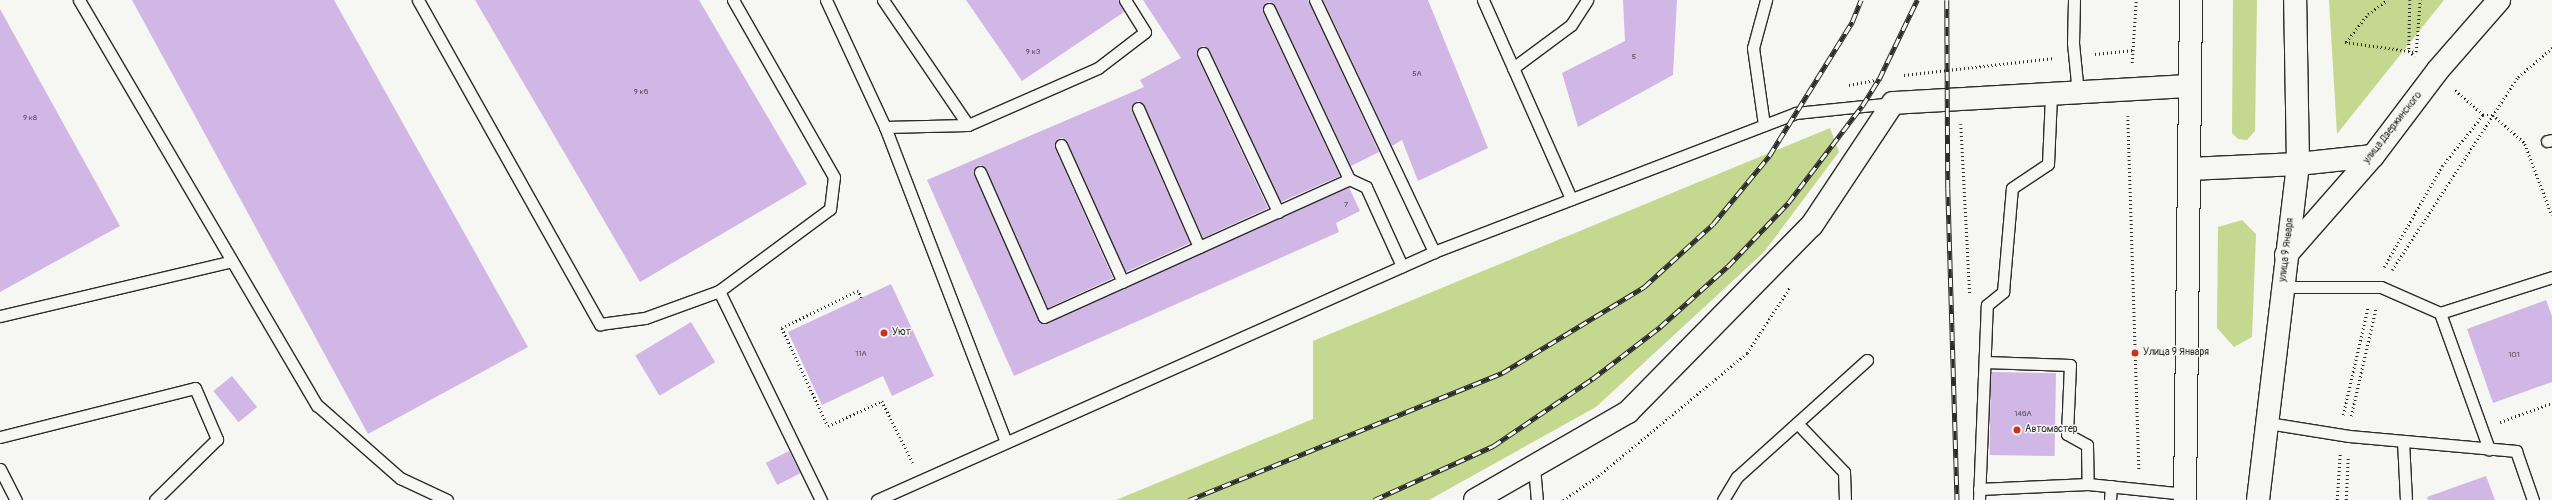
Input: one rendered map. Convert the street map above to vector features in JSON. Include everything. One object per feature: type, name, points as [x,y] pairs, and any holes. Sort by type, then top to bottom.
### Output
[{"type":"street","points":[[2185,497],[2191,0]]},
{"type":"street","name":"улица 9 Января","points":[[2258,500],[2268,423],[2282,287],[2298,164],[2295,0]]},
{"type":"street","name":"улица Дзержинского","points":[[2286,255],[2373,156],[2435,74],[2499,0]]},
{"type":"street","points":[[1475,500],[1628,412],[1812,225],[1893,103],[2078,94],[2190,86]]},
{"type":"street","points":[[2189,169],[2298,164],[2373,156]]},
{"type":"lane","points":[[79,0],[317,405],[400,478],[447,500]]},
{"type":"lane","points":[[418,0],[600,324],[645,318],[719,291],[830,209],[834,177],[733,0]]},
{"type":"lane","points":[[826,0],[885,127],[1006,442]]},
{"type":"lane","points":[[883,0],[968,125]]},
{"type":"lane","points":[[885,127],[968,125],[1098,68],[1146,32],[1125,0]]},
{"type":"lane","points":[[1315,0],[1434,252]]},
{"type":"lane","points":[[1483,0],[1571,200]]},
{"type":"lane","points":[[1513,68],[1571,25],[1587,0]]},
{"type":"lane","points":[[1764,125],[1754,48],[1766,0]]},
{"type":"lane","points":[[2074,0],[2073,43],[2078,94]]},
{"type":"lane","points":[[1270,9],[1349,179],[1366,187],[1402,266]]},
{"type":"lane","points":[[1203,53],[1278,212]]},
{"type":"lane","points":[[2051,95],[2048,164],[2012,188],[2003,292],[1987,305],[1979,494],[2088,484],[2185,497]]},
{"type":"lane","points":[[877,500],[1434,252],[1796,113],[1893,103]]},
{"type":"lane","points":[[1138,108],[1200,247]]},
{"type":"lane","points":[[1061,145],[1123,282]]},
{"type":"lane","points":[[980,172],[1044,318],[1349,179]]},
{"type":"lane","points":[[0,316],[232,261]]},
{"type":"lane","points":[[2282,287],[2381,287],[2440,313],[2552,277]]},
{"type":"lane","points":[[719,291],[820,500]]},
{"type":"lane","points":[[2440,313],[2489,449]]},
{"type":"lane","points":[[1723,500],[1737,477],[1867,360]]},
{"type":"lane","points":[[1984,362],[2070,365],[2067,434],[2087,445],[2088,484]]},
{"type":"lane","points":[[0,437],[195,388],[217,439],[155,500]]},
{"type":"lane","points":[[1797,423],[1844,472],[1845,500]]},
{"type":"lane","points":[[2268,423],[2341,434],[2516,451],[2533,500]]},
{"type":"lane","points":[[2403,441],[2406,500]]},
{"type":"lane","points":[[1534,467],[1537,500]]},
{"type":"lane","points":[[0,469],[16,500]]},
{"type":"lane","points":[[2110,500],[2111,486]]},
{"type":"path","points":[[2136,0],[2134,50],[2127,91],[2140,490]]},
{"type":"path","points":[[2387,0],[2368,14],[2345,42],[2416,52],[2420,0]]},
{"type":"path","points":[[2408,51],[2410,0]]},
{"type":"path","points":[[2493,115],[2518,77],[2552,48]]},
{"type":"path","points":[[2408,51],[2483,115],[2493,115],[2525,144],[2552,215]]},
{"type":"path","points":[[1960,100],[1971,309],[1987,317]]},
{"type":"path","points":[[2337,500],[2341,434],[2345,402],[2373,287],[2442,166],[2483,115]]},
{"type":"path","points":[[2525,144],[2549,141]]},
{"type":"path","points":[[861,298],[858,291],[782,328],[828,426],[882,401],[896,429]]},
{"type":"path","points":[[2481,429],[2552,403]]},
{"type":"green space","points":[[2233,0],[2257,0],[2255,131],[2247,140],[2238,139],[2232,133]]},
{"type":"green space","points":[[2329,0],[2444,0],[2337,134]]},
{"type":"green space","points":[[1830,128],[1839,152],[1764,252],[1596,407],[1429,500],[1116,500],[1313,419],[1313,341]]},
{"type":"green space","points":[[2242,220],[2256,234],[2252,337],[2234,347],[2217,328],[2218,227]]},
{"type":"building","points":[[132,0],[334,0],[528,347],[368,434]]},
{"type":"building","points":[[475,0],[699,0],[807,184],[640,282]]},
{"type":"building","points":[[966,0],[1118,0],[1124,12],[1022,81]]},
{"type":"building","points":[[1143,0],[1308,0],[1379,152],[1351,166],[1275,6],[1270,2],[1266,3],[1263,12],[1340,176],[1281,202],[1209,50],[1204,46],[1200,47],[1197,56],[1268,208],[1203,238],[1144,105],[1139,101],[1135,102],[1132,111],[1190,243],[1126,272],[1067,142],[1062,138],[1058,139],[1055,148],[1113,278],[1048,308],[986,169],[981,165],[977,166],[974,175],[1040,322],[1047,323],[1349,187],[1360,211],[1336,223],[1339,232],[1014,376],[927,180],[1144,87],[1140,80],[1181,58]]},
{"type":"building","points":[[1323,0],[1428,0],[1488,148],[1418,181],[1402,140],[1392,146]]},
{"type":"building","points":[[1623,0],[1677,0],[1673,75],[1578,127],[1562,73],[1625,41]]},
{"type":"building","points":[[0,9],[120,226],[0,292]]},
{"type":"building","points":[[891,284],[934,376],[892,396],[883,376],[822,405],[788,332]]},
{"type":"building","points":[[2546,300],[2552,316],[2552,382],[2493,403],[2467,329]]},
{"type":"building","points":[[691,322],[715,362],[659,396],[635,355]]},
{"type":"building","points":[[1991,372],[2056,373],[2055,456],[1990,455]]},
{"type":"building","points":[[232,376],[257,407],[239,422],[213,391]]},
{"type":"building","points":[[789,451],[800,473],[777,485],[766,463]]},
{"type":"building","points":[[2486,476],[2495,500],[2428,500],[2427,497]]},
{"type":"railway","points":[[1189,500],[1502,373],[1644,287],[1713,224],[1769,156],[1852,22],[1861,0]]},
{"type":"railway","points":[[1374,500],[1493,446],[1592,379],[1660,327],[1728,266],[1788,203],[1862,106],[1879,79],[1917,0]]},
{"type":"railway","points":[[1947,0],[1948,188],[1957,500]]},
{"type":"place","name":"Уют","points":[[884,333]]},
{"type":"place","name":"Улица 9 Января","points":[[2135,353]]},
{"type":"place","name":"Автомастер","points":[[2017,430]]}]
